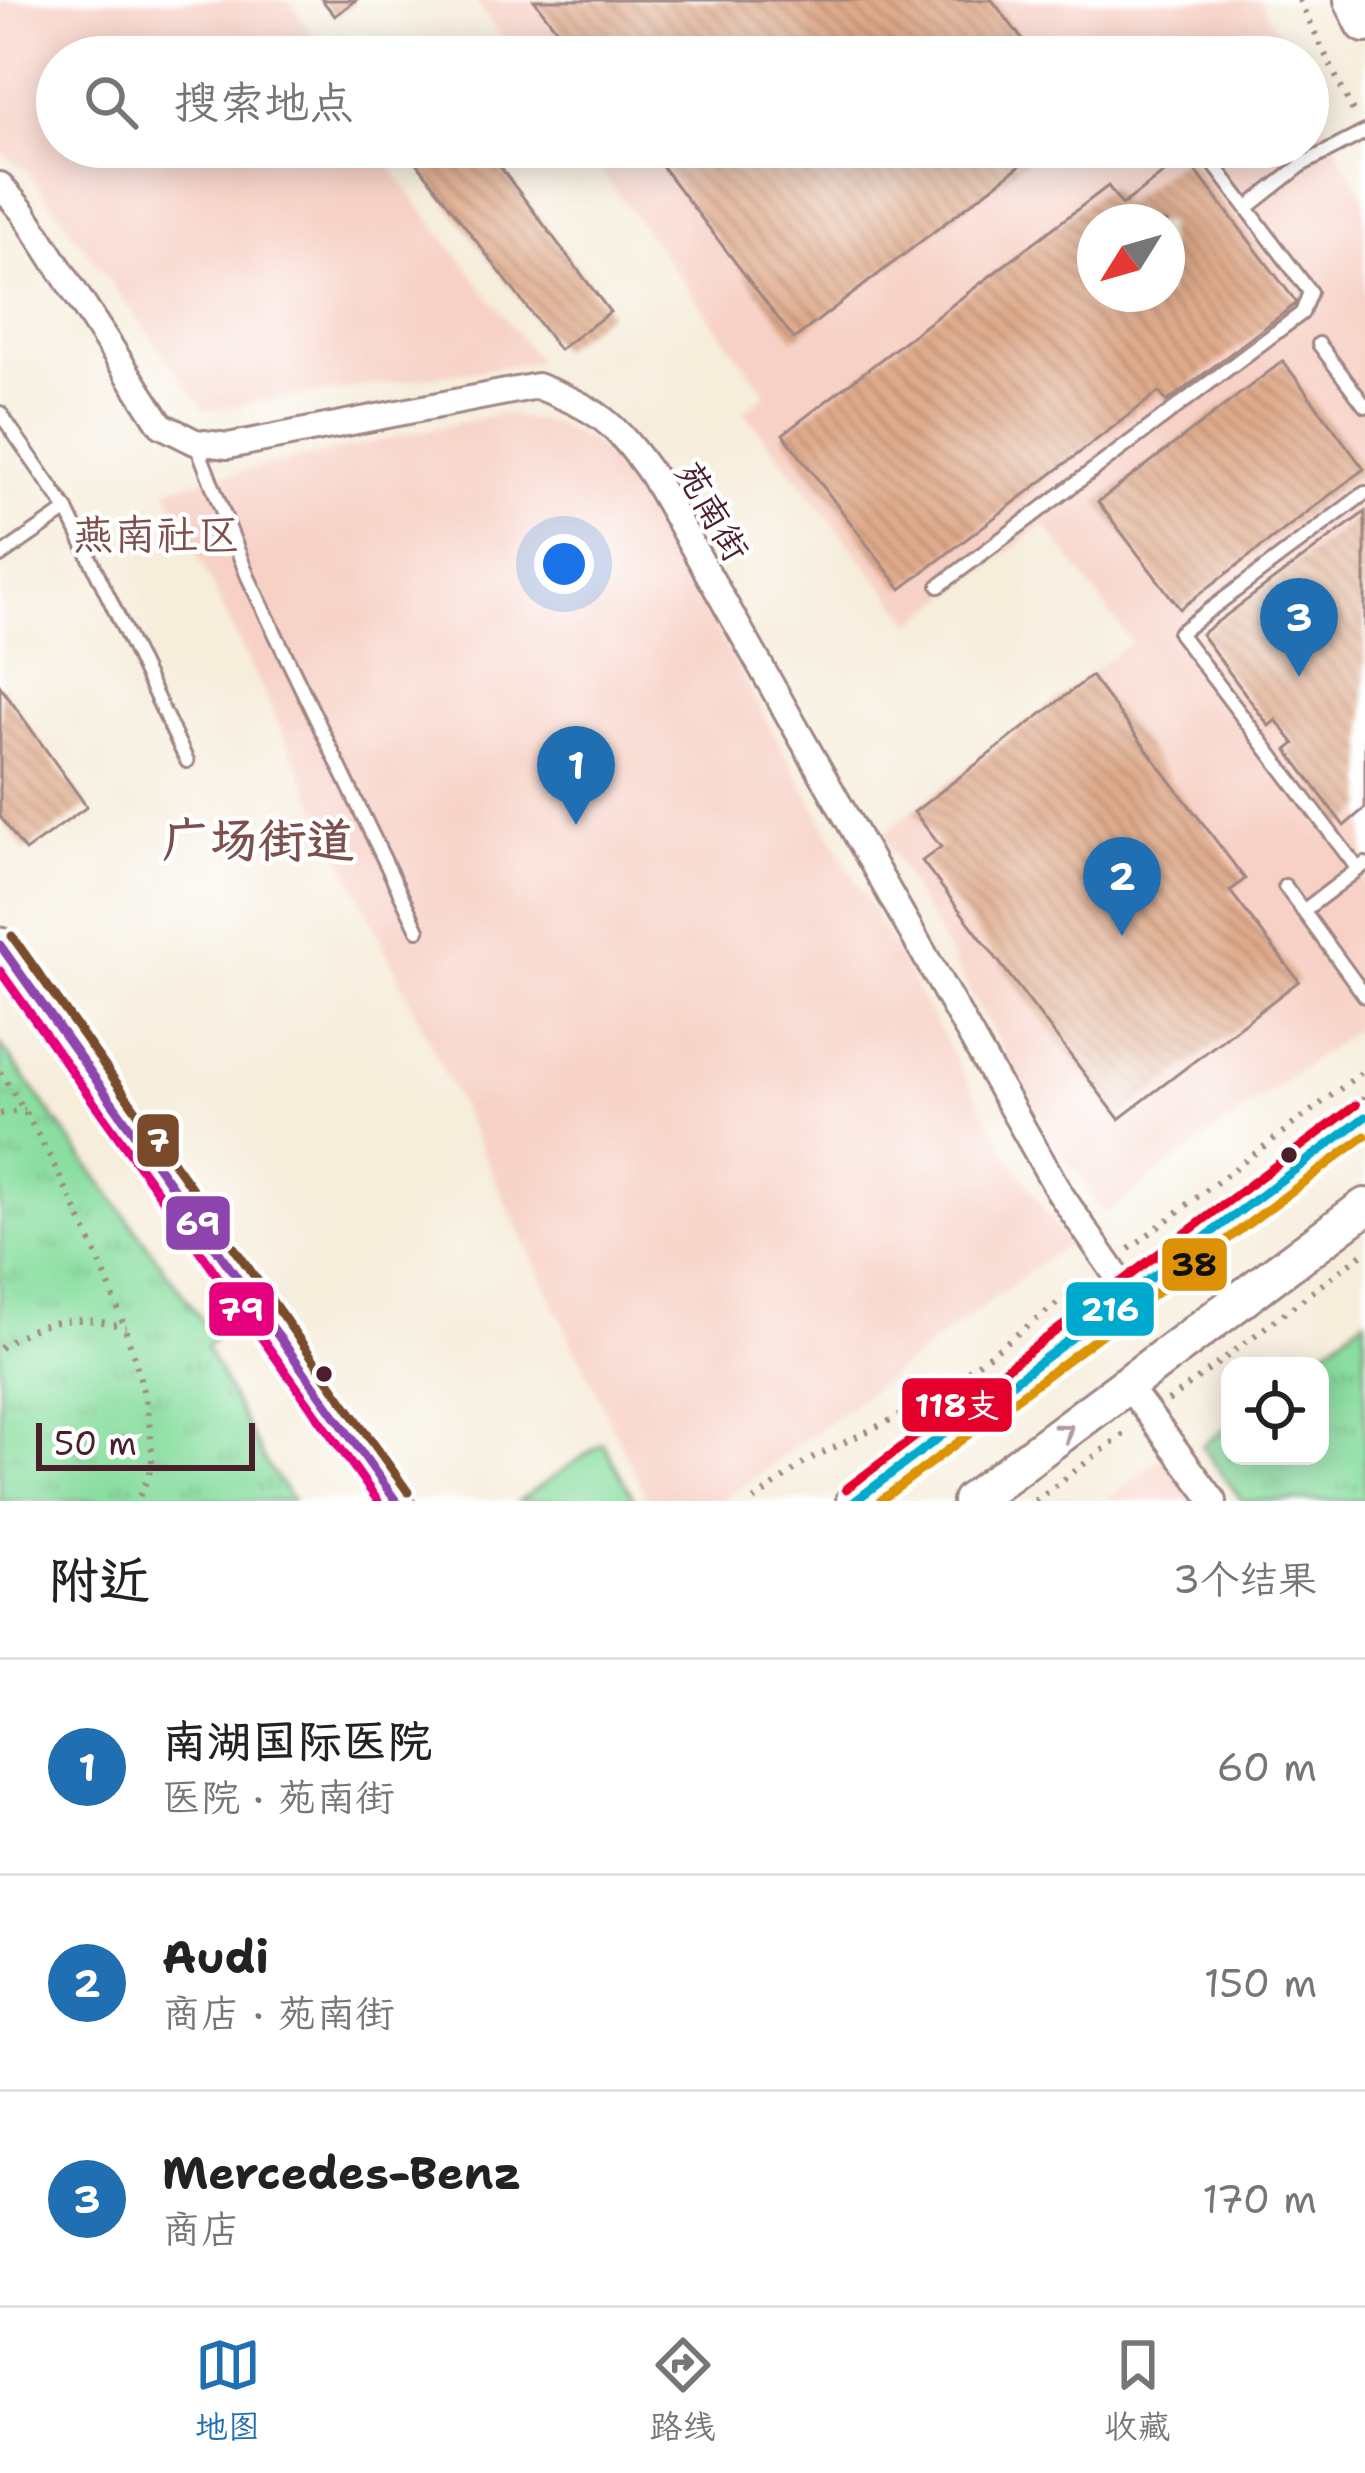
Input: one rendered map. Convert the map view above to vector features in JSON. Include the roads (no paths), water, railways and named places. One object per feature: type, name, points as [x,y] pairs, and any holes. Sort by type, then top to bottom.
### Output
[{"type":"main road","points":[[1353,0],[1365,24]]},
{"type":"main road","points":[[855,1501],[1119,1279],[1365,1117]]},
{"type":"main road","points":[[971,1501],[1354,1218]]},
{"type":"street","points":[[0,185],[23,212],[161,425],[195,442]]},
{"type":"street","name":"苑南街","points":[[195,442],[228,446],[537,386],[586,404],[622,433],[652,476],[1061,1195],[1119,1279]]},
{"type":"street","points":[[0,945],[396,1501]]},
{"type":"street","points":[[1127,1385],[1214,1501]]},
{"type":"lane","points":[[1329,152],[1365,135]]},
{"type":"lane","points":[[939,586],[1302,313],[1310,292],[1217,168]]},
{"type":"lane","points":[[1247,208],[1298,168]]},
{"type":"lane","points":[[1319,344],[1364,404]]},
{"type":"lane","points":[[0,413],[67,510],[187,761]]},
{"type":"lane","points":[[195,442],[248,577],[418,930]]},
{"type":"lane","points":[[1303,911],[1362,867],[1179,633],[1365,493]]},
{"type":"lane","points":[[0,556],[67,510]]},
{"type":"lane","points":[[1285,886],[1365,996]]},
{"type":"place","name":"Mercedes-Benz","points":[[1299,677]]},
{"type":"place","name":"南湖国际医院","points":[[576,825]]},
{"type":"place","name":"Audi","points":[[1122,936]]},
{"type":"district","name":"燕南社区","points":[[156,534]]},
{"type":"district","name":"广场街道","points":[[258,840]]}]
